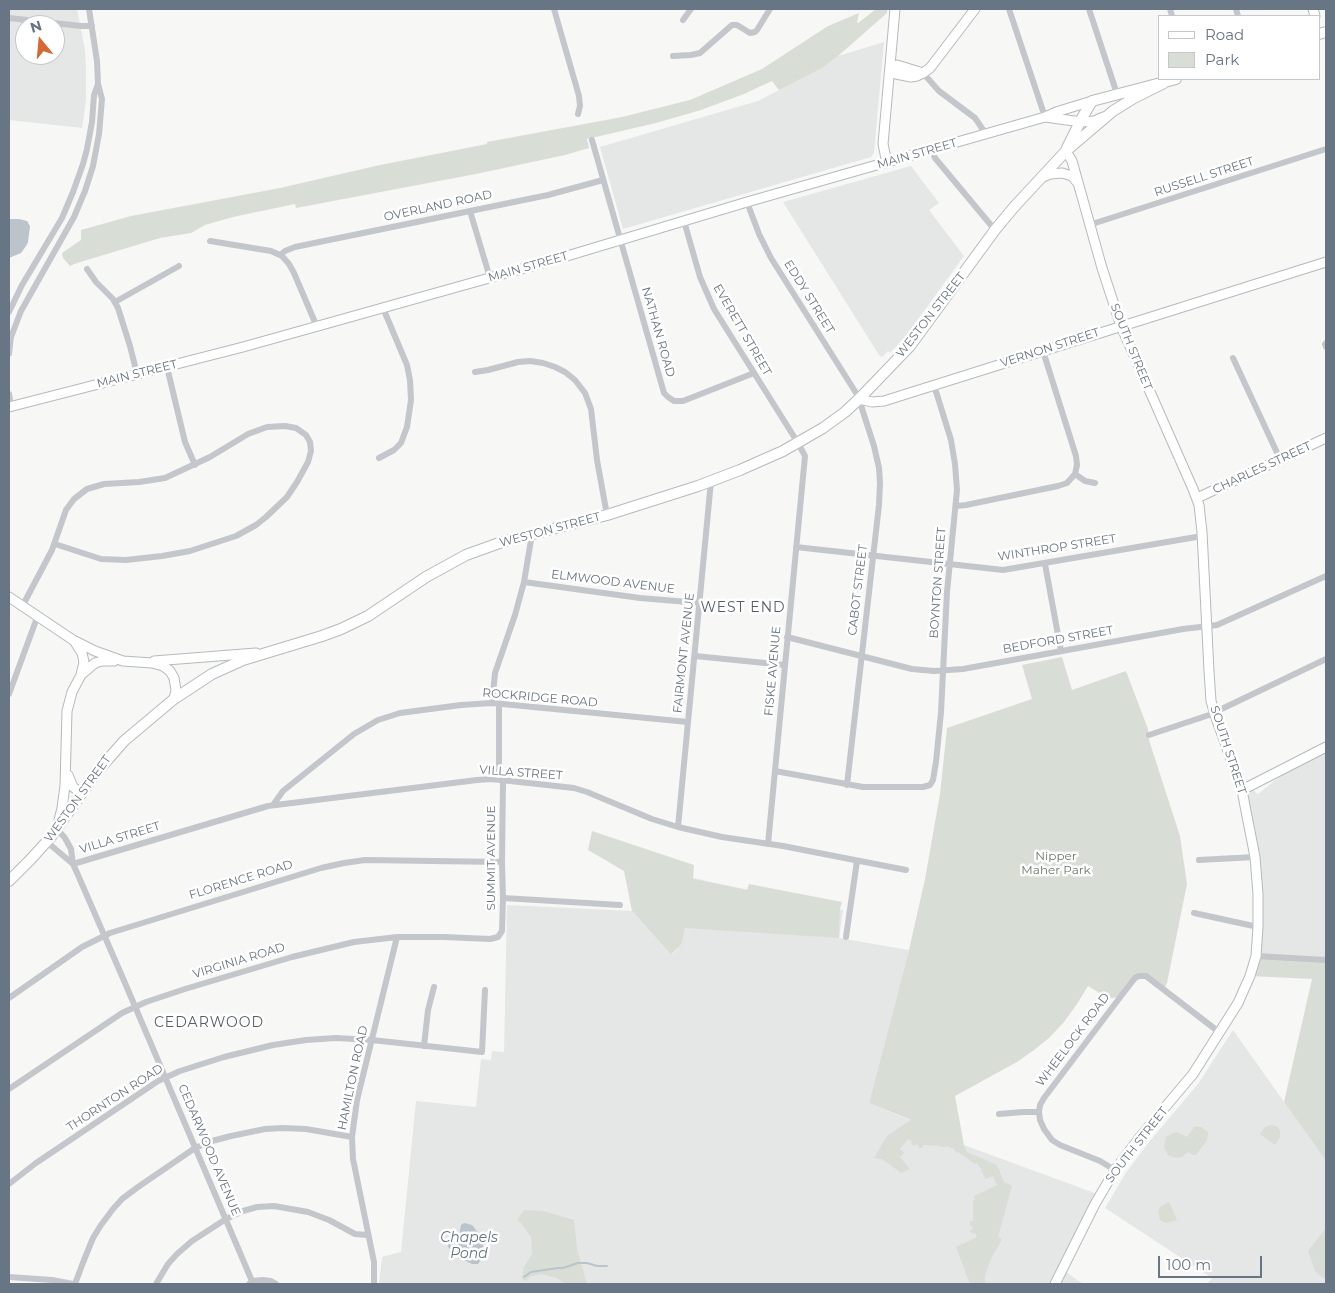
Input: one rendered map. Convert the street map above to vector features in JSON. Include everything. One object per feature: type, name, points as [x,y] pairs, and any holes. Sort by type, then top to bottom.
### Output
[{"type":"main road","points":[[887,163],[883,144],[895,9]]},
{"type":"main road","points":[[891,67],[896,74],[911,77],[916,77],[923,73],[930,68],[975,9]]},
{"type":"main road","name":"MAIN STREET","points":[[10,406],[317,327],[1045,117],[1092,101],[1173,80]]},
{"type":"main road","name":"MAIN STREET","points":[[1045,117],[1100,119],[1134,98],[1164,83]]},
{"type":"main road","name":"WESTON STREET","points":[[1066,151],[1092,101]]},
{"type":"main road","points":[[1073,107],[1081,109],[1089,127],[1087,133]]},
{"type":"main road","name":"WESTON STREET","points":[[9,881],[47,842],[106,760],[124,741],[195,684],[243,660],[322,636],[358,621],[432,573],[466,555],[502,542],[607,515],[711,481],[755,464],[798,443],[831,423],[860,399],[915,340],[995,230],[1014,207],[1066,151],[1109,114]]},
{"type":"main road","name":"SOUTH STREET","points":[[1055,1284],[1095,1204],[1115,1170],[1193,1074],[1238,1003],[1250,976],[1256,956],[1258,927],[1255,858],[1242,790],[1214,713],[1209,684],[1202,536],[1197,498],[1121,326],[1089,226],[1071,159],[1066,151]]},
{"type":"main road","points":[[1040,179],[1051,174],[1065,173],[1074,178],[1078,185]]},
{"type":"main road","name":"VERNON STREET","points":[[860,399],[872,402],[881,401],[1326,262]]},
{"type":"main road","name":"CHARLES STREET","points":[[1197,498],[1326,438]]},
{"type":"main road","points":[[9,597],[73,640],[107,656],[130,662]]},
{"type":"main road","points":[[57,829],[65,786],[66,711],[72,692],[81,675],[84,662],[84,656],[80,648],[73,640]]},
{"type":"main road","points":[[81,675],[92,665],[99,662],[145,662],[251,654],[278,650]]},
{"type":"main road","points":[[145,662],[158,664],[170,671],[175,683],[176,693],[174,699]]},
{"type":"main road","points":[[1242,790],[1326,747]]},
{"type":"main road","points":[[66,766],[71,784],[81,793]]},
{"type":"street","points":[[9,354],[11,338],[21,312],[67,230],[85,191],[93,166],[100,128],[102,99],[98,84],[97,61],[89,9]]},
{"type":"street","points":[[554,9],[579,96],[580,106],[578,114]]},
{"type":"street","points":[[684,20],[691,9]]},
{"type":"street","points":[[673,56],[700,53],[732,25],[737,25],[753,33],[757,30],[770,9]]},
{"type":"street","points":[[1009,9],[1045,117]]},
{"type":"street","points":[[1089,9],[1117,94]]},
{"type":"street","points":[[9,18],[92,26]]},
{"type":"street","points":[[923,73],[939,91],[975,118],[986,134]]},
{"type":"street","points":[[9,312],[22,285],[62,218],[73,192],[87,149],[94,96],[98,84]]},
{"type":"street","points":[[592,140],[620,240]]},
{"type":"street","name":"RUSSELL STREET","points":[[1089,226],[1326,149]]},
{"type":"street","points":[[931,150],[935,158],[995,230]]},
{"type":"street","name":"OVERLAND ROAD","points":[[280,255],[295,247],[559,192],[603,180]]},
{"type":"street","name":"EDDY STREET","points":[[748,202],[759,234],[771,258],[860,399]]},
{"type":"street","points":[[470,211],[490,278]]},
{"type":"street","name":"EVERETT STREET","points":[[684,221],[696,265],[708,297],[721,322],[798,443]]},
{"type":"street","name":"NATHAN ROAD","points":[[620,240],[665,395],[674,401],[684,402],[754,373]]},
{"type":"street","points":[[210,241],[271,251],[280,255],[294,273],[317,327]]},
{"type":"street","points":[[115,302],[179,266]]},
{"type":"street","points":[[88,269],[96,282],[115,302],[122,317],[137,374]]},
{"type":"street","points":[[379,458],[394,450],[401,443],[407,427],[411,400],[407,365],[383,308]]},
{"type":"street","points":[[1326,343],[1324,344],[1326,348]]},
{"type":"street","points":[[956,506],[1058,486],[1067,482],[1075,474],[1076,456],[1043,351]]},
{"type":"street","points":[[1232,358],[1280,460]]},
{"type":"street","points":[[475,372],[528,361],[552,366],[565,372],[575,380],[587,395],[591,409],[597,460],[607,515]]},
{"type":"street","points":[[167,367],[185,442],[195,465]]},
{"type":"street","name":"BOYNTON STREET","points":[[847,784],[868,787],[923,787],[930,785],[934,778],[944,671],[950,564],[956,506],[956,476],[954,454],[948,428],[934,385]]},
{"type":"street","points":[[9,394],[10,406]]},
{"type":"street","name":"CABOT STREET","points":[[847,784],[880,500],[880,478],[875,451],[860,399]]},
{"type":"street","points":[[23,605],[55,544],[66,510],[74,498],[82,492],[104,484],[165,478],[195,465],[248,434],[267,427],[285,426],[296,428],[306,435],[310,445],[308,462],[287,497],[256,525],[236,536],[177,554],[126,560],[101,559],[55,544]]},
{"type":"street","name":"FISKE AVENUE","points":[[768,844],[805,459],[798,443]]},
{"type":"street","points":[[1075,474],[1085,482],[1096,483]]},
{"type":"street","name":"FAIRMONT AVENUE","points":[[678,827],[711,481]]},
{"type":"street","name":"SUMMIT AVENUE","points":[[500,935],[502,931],[503,898],[501,780],[495,704],[495,673],[512,626],[524,582],[532,534]]},
{"type":"street","name":"WINTHROP STREET","points":[[796,547],[1003,570],[1202,536]]},
{"type":"street","points":[[1045,564],[1061,651]]},
{"type":"street","name":"BEDFORD STREET","points":[[787,637],[906,668],[944,671],[963,669],[1223,623],[1326,576]]},
{"type":"street","name":"ELMWOOD AVENUE","points":[[524,582],[640,598],[700,603]]},
{"type":"street","points":[[9,694],[38,615]]},
{"type":"street","points":[[695,656],[785,665]]},
{"type":"street","points":[[1148,735],[1214,713],[1326,660]]},
{"type":"street","name":"ROCKRIDGE ROAD","points":[[273,805],[284,791],[334,749],[360,730],[378,720],[395,714],[461,705],[495,704],[688,722]]},
{"type":"street","points":[[775,771],[847,784]]},
{"type":"street","name":"VILLA STREET","points":[[73,864],[273,805],[477,780],[501,780],[581,790],[652,819],[722,837],[906,870]]},
{"type":"street","name":"CEDARWOOD AVENUE","points":[[57,829],[68,843],[73,855],[73,864],[226,1220],[250,1282]]},
{"type":"street","name":"CEDARWOOD AVENUE","points":[[47,842],[73,864]]},
{"type":"street","points":[[1199,860],[1255,858]]},
{"type":"street","name":"FLORENCE ROAD","points":[[9,998],[82,948],[104,936],[130,926],[313,870],[337,864],[373,860],[502,862]]},
{"type":"street","points":[[846,937],[857,861]]},
{"type":"street","points":[[503,898],[620,905]]},
{"type":"street","points":[[1194,913],[1258,927]]},
{"type":"street","name":"VIRGINIA ROAD","points":[[9,1089],[117,1016],[135,1006],[185,989],[330,946],[364,940],[397,937],[496,938],[500,935]]},
{"type":"street","name":"HAMILTON ROAD","points":[[374,1284],[374,1262],[353,1159],[352,1137],[356,1105],[397,937]]},
{"type":"street","points":[[1256,956],[1326,960]]},
{"type":"street","name":"WHEELOCK ROAD","points":[[1038,1112],[1044,1098],[1133,980],[1139,976],[1149,977],[1220,1032]]},
{"type":"street","points":[[424,1046],[428,1010],[434,987]]},
{"type":"street","name":"THORNTON ROAD","points":[[9,1184],[36,1163],[165,1077],[218,1058],[273,1045],[329,1038],[372,1040],[482,1052],[485,990]]},
{"type":"street","points":[[999,1114],[1038,1112],[1044,1129],[1052,1140],[1100,1161],[1115,1170]]},
{"type":"street","points":[[9,1277],[18,1281],[52,1280],[74,1284],[93,1238],[118,1204],[158,1172],[195,1148],[212,1141],[256,1130],[274,1128],[316,1130],[352,1137]]},
{"type":"street","points":[[156,1284],[164,1268],[177,1254],[200,1236],[243,1211],[257,1207],[274,1206],[316,1214],[355,1234],[367,1235]]},
{"type":"street","points":[[250,1282],[263,1280],[276,1284]]},
{"type":"shaded area","points":[[9,9],[77,9],[85,50],[86,68],[86,100],[82,128],[9,120]]},
{"type":"shaded area","points":[[884,42],[874,153],[871,157],[623,229],[600,147],[758,101],[821,68],[838,56]]},
{"type":"shaded area","points":[[911,166],[939,203],[929,210],[964,256],[906,336],[890,353],[888,351],[882,357],[783,202]]},
{"type":"shaded area","points":[[1326,747],[1326,960],[1256,956],[1259,913],[1242,790],[1249,787],[1258,794],[1299,761]]},
{"type":"shaded area","points":[[693,878],[843,910],[839,938],[909,950],[869,1103],[964,1145],[1100,1195],[1062,1269],[1083,1284],[379,1284],[382,1257],[401,1252],[416,1101],[476,1107],[481,1059],[491,1060],[492,1051],[504,1052],[507,905],[632,911],[672,954],[681,945]]},
{"type":"shaded area","points":[[1233,1030],[1326,1161],[1326,1284],[1207,1284],[1212,1278],[1105,1208],[1125,1174],[1149,1142],[1198,1084]]},
{"type":"green space","points":[[876,9],[887,9],[887,13],[838,56],[822,68],[779,90],[772,81],[701,110],[656,123],[587,139],[589,148],[565,155],[296,208],[295,204],[233,217],[205,225],[191,233],[160,238],[70,266],[63,258],[62,253],[81,240],[81,230],[131,216],[280,188],[380,165],[487,144],[487,142],[622,117],[690,100],[762,69],[828,26],[859,13],[858,23]]},
{"type":"green space","name":"Nipper Maher Park","points":[[1062,657],[1072,690],[1126,671],[1148,729],[1149,740],[1180,836],[1187,884],[1167,983],[1164,989],[1139,976],[1121,996],[1109,999],[1088,986],[1064,1022],[1049,1038],[1017,1062],[955,1096],[967,1152],[997,1165],[1004,1182],[1012,1186],[998,1237],[1002,1239],[985,1275],[985,1282],[989,1284],[970,1284],[956,1247],[977,1237],[970,1230],[973,1229],[970,1226],[970,1221],[973,1221],[974,1196],[997,1185],[993,1176],[986,1179],[977,1163],[971,1162],[954,1149],[946,1146],[923,1145],[923,1148],[919,1148],[916,1144],[915,1146],[911,1144],[912,1141],[908,1139],[900,1149],[904,1153],[900,1157],[910,1169],[901,1173],[882,1159],[874,1158],[887,1136],[911,1120],[869,1103],[909,950],[925,879],[940,794],[947,728],[1032,699],[1022,665]]},
{"type":"green space","points":[[592,831],[694,865],[693,879],[747,890],[749,884],[842,902],[839,938],[685,928],[681,945],[671,954],[632,911],[624,871],[588,850]]},
{"type":"green space","points":[[1256,956],[1326,960],[1326,1161],[1284,1102],[1312,979],[1250,976]]},
{"type":"green space","points":[[1195,1126],[1201,1127],[1208,1132],[1207,1140],[1196,1155],[1188,1152],[1182,1157],[1175,1158],[1168,1155],[1164,1147],[1166,1137],[1177,1132],[1187,1137]]},
{"type":"green space","points":[[1277,1126],[1280,1131],[1280,1137],[1275,1145],[1260,1134],[1265,1127]]},
{"type":"green space","points":[[1169,1202],[1177,1220],[1166,1223],[1160,1220],[1158,1212],[1160,1207]]},
{"type":"green space","points":[[524,1210],[543,1211],[574,1220],[577,1249],[587,1284],[566,1284],[557,1278],[542,1274],[531,1276],[526,1281],[522,1279],[524,1267],[532,1254],[531,1237],[517,1220]]},
{"type":"green space","points":[[1326,1228],[1326,1276],[1323,1278],[1315,1271],[1308,1251]]},
{"type":"water","points":[[9,219],[27,221],[30,226],[26,246],[21,253],[9,258]]},
{"type":"water","name":"Chapels Pond","points":[[464,1223],[472,1225],[484,1240],[482,1258],[478,1264],[472,1264],[460,1258],[448,1247],[449,1239],[459,1235],[461,1225]]},
{"type":"waterway","points":[[524,1277],[531,1272],[563,1268],[578,1263],[607,1266]]},
{"type":"district","name":"WEST END","points":[[743,608]]},
{"type":"district","name":"CEDARWOOD","points":[[209,1023]]}]
